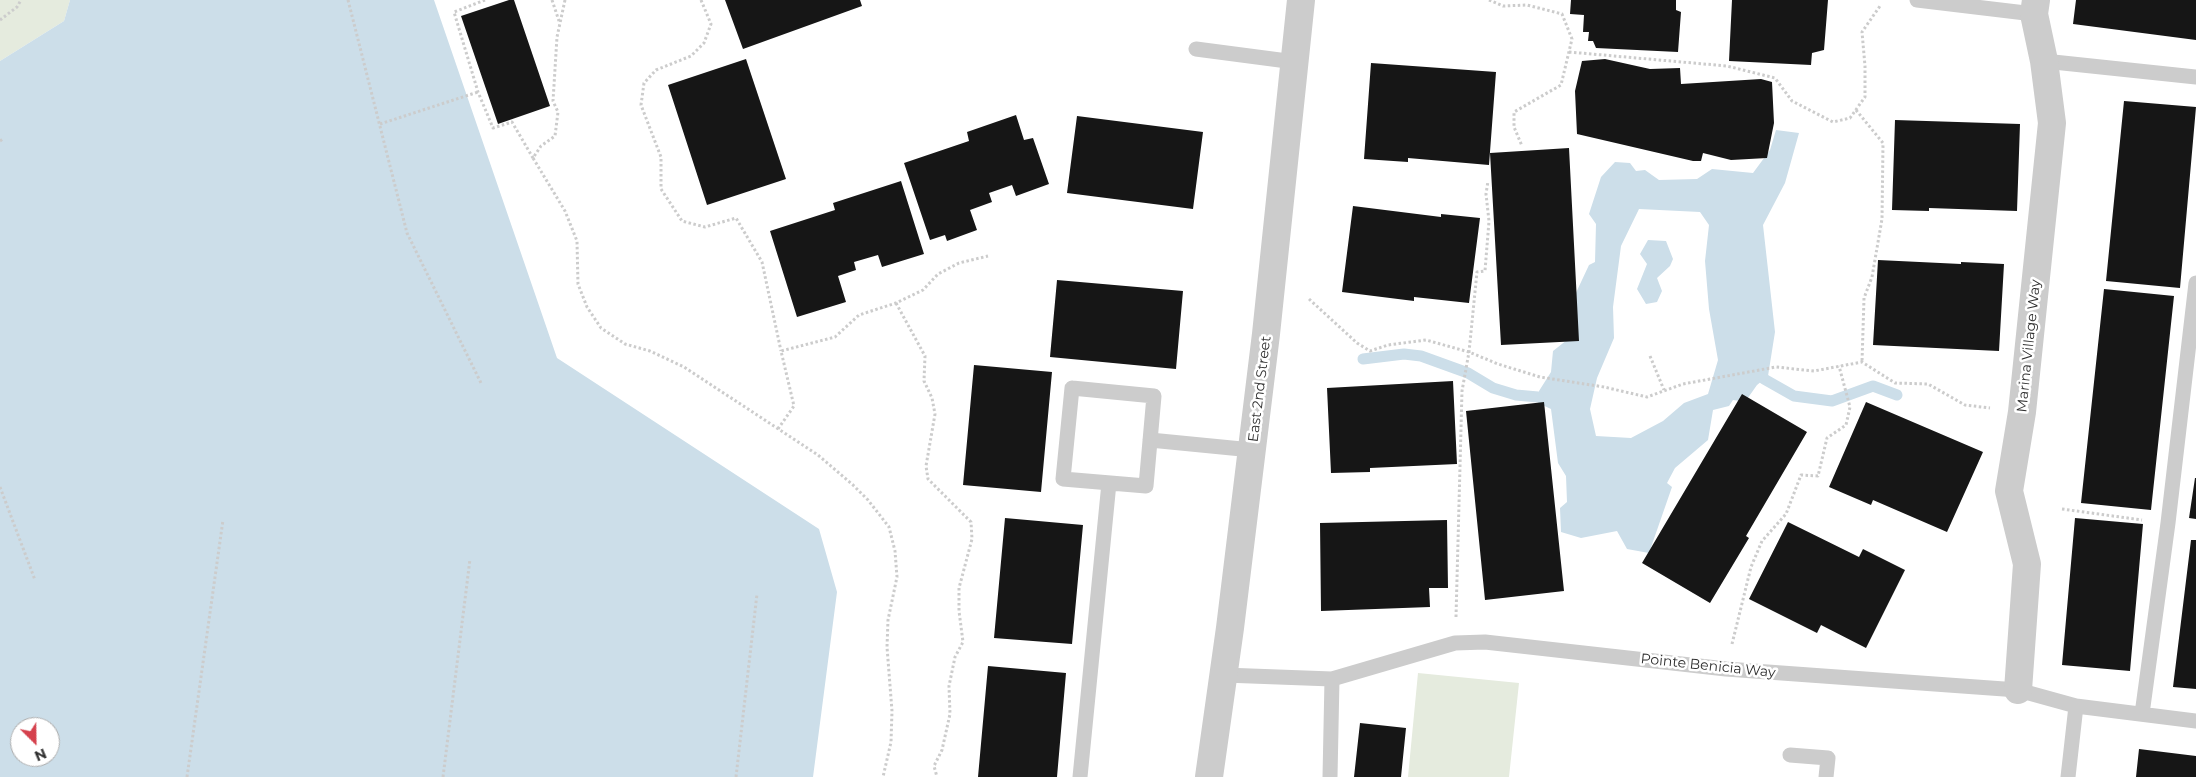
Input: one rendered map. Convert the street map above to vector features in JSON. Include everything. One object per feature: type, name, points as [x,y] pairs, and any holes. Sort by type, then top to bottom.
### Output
[{"type":"street","name":"East 2nd Street","points":[[1209,777],[1224,675],[1266,334],[1301,0]]},
{"type":"street","name":"Marina Village Way","points":[[2018,690],[2027,564],[2009,491],[2022,412],[2052,124],[2035,7]]},
{"type":"lane","points":[[1917,0],[2035,7]]},
{"type":"lane","points":[[1196,48],[1295,62]]},
{"type":"lane","points":[[2044,61],[2196,77]]},
{"type":"lane","points":[[2142,714],[2165,543],[2196,283]]},
{"type":"lane","points":[[1072,388],[1154,396],[1150,440],[1146,486],[1064,479],[1072,388]]},
{"type":"lane","points":[[1150,440],[1252,450]]},
{"type":"lane","points":[[1080,777],[1109,483]]},
{"type":"lane","name":"Pointe Benicia Way","points":[[1224,675],[1332,679],[1455,643],[1485,642],[1726,669],[2018,690],[2076,706],[2196,721]]},
{"type":"lane","points":[[1330,777],[1332,679]]},
{"type":"lane","points":[[2068,777],[2076,706]]},
{"type":"lane","points":[[1790,755],[1828,758],[1826,777]]},
{"type":"path","points":[[0,20],[17,7],[21,0]]},
{"type":"path","points":[[348,0],[407,233],[481,383]]},
{"type":"path","points":[[485,0],[454,12],[478,92],[493,128],[512,122],[564,211],[577,241],[578,284],[587,307],[601,328],[625,344],[650,351],[684,367],[818,455],[853,485],[889,527],[895,551],[897,576],[888,620],[887,647],[892,711],[891,742],[883,777]]},
{"type":"path","points":[[552,0],[560,23]]},
{"type":"path","points":[[533,158],[541,146],[555,136],[558,112],[553,101],[557,37],[565,0]]},
{"type":"path","points":[[701,0],[711,24],[704,43],[691,56],[656,70],[644,83],[641,105],[661,157],[661,189],[682,221],[705,227],[736,218],[762,262],[794,406],[778,429]]},
{"type":"path","points":[[1489,0],[1503,6],[1527,5],[1562,14],[1572,39],[1561,85],[1514,112],[1514,127],[1522,146]]},
{"type":"path","points":[[1569,52],[1727,66],[1775,78],[1792,101],[1833,122],[1850,118],[1866,97],[1862,32],[1880,6]]},
{"type":"path","points":[[380,124],[478,92]]},
{"type":"path","points":[[1856,110],[1883,143],[1882,219],[1872,277],[1864,298],[1862,362]]},
{"type":"path","points":[[1455,643],[1464,381],[1469,352],[1477,272],[1485,271],[1489,221],[1486,194],[1488,180]]},
{"type":"path","points":[[781,351],[835,337],[859,315],[896,303],[923,290],[938,274],[958,263],[988,256]]},
{"type":"path","points":[[1309,299],[1358,343],[1370,351],[1388,345],[1426,340],[1469,352],[1498,364],[1540,377],[1604,387],[1647,397],[1683,384],[1776,367],[1814,371],[1862,362],[1895,383],[1928,384],[1954,399]]},
{"type":"path","points":[[896,303],[925,356],[924,381],[932,398],[935,414],[927,452],[926,466],[928,478],[970,522],[972,540],[959,588],[959,611],[963,642],[955,657],[949,686],[950,714],[942,750],[934,766],[937,777]]},
{"type":"path","points":[[1650,356],[1664,390]]},
{"type":"path","points":[[1726,669],[1751,567],[1762,541],[1786,514],[1801,476],[1818,476],[1827,438],[1846,425],[1850,407],[1839,366]]},
{"type":"path","points":[[0,487],[35,580]]},
{"type":"path","points":[[2062,509],[2145,520]]},
{"type":"path","points":[[187,777],[223,520]]},
{"type":"path","points":[[443,777],[470,559]]},
{"type":"path","points":[[736,777],[757,594]]},
{"type":"shaded area","points":[[0,0],[70,0],[64,21],[0,61]]},
{"type":"shaded area","points":[[1418,673],[1519,683],[1509,777],[1408,777]]},
{"type":"water","points":[[70,0],[434,0],[557,358],[819,529],[837,592],[813,777],[0,777],[0,61],[64,21]]},
{"type":"water","points":[[1776,130],[1799,133],[1785,183],[1763,225],[1775,332],[1768,376],[1757,385],[1745,402],[1733,400],[1729,406],[1713,410],[1708,440],[1675,468],[1667,483],[1672,487],[1649,553],[1627,549],[1617,531],[1581,538],[1561,532],[1560,508],[1567,502],[1566,476],[1558,463],[1551,409],[1538,403],[1539,391],[1551,372],[1553,351],[1567,340],[1567,312],[1589,265],[1595,262],[1596,224],[1589,214],[1601,177],[1615,162],[1630,163],[1636,171],[1645,170],[1659,180],[1697,179],[1712,169],[1753,173],[1770,150]],"holes":[[[1639,209],[1700,212],[1709,225],[1705,261],[1709,309],[1718,360],[1708,394],[1684,403],[1663,421],[1631,438],[1596,436],[1590,409],[1597,378],[1614,338],[1613,307],[1621,246]]]},
{"type":"water","points":[[1648,240],[1666,241],[1673,259],[1670,266],[1657,278],[1662,291],[1657,302],[1646,304],[1637,289],[1647,264],[1640,254]]},
{"type":"building","points":[[514,0],[550,106],[498,124],[461,16]]},
{"type":"building","points":[[725,0],[860,0],[862,6],[743,49]]},
{"type":"building","points":[[1571,0],[1676,0],[1676,10],[1681,12],[1678,52],[1596,48],[1593,41],[1588,41],[1589,32],[1583,32],[1584,15],[1570,14]]},
{"type":"building","points":[[1732,0],[1828,0],[1824,50],[1812,53],[1811,65],[1729,61]]},
{"type":"building","points":[[2076,0],[2196,0],[2196,40],[2073,24]]},
{"type":"building","points":[[746,59],[786,179],[707,205],[668,85]]},
{"type":"building","points":[[1605,59],[1650,69],[1680,68],[1681,84],[1761,79],[1772,82],[1774,123],[1767,158],[1731,160],[1703,153],[1701,161],[1693,161],[1577,134],[1575,91],[1582,61]]},
{"type":"building","points":[[1371,63],[1496,72],[1489,165],[1408,158],[1408,162],[1364,159]]},
{"type":"building","points":[[2124,101],[2196,107],[2180,288],[2106,281]]},
{"type":"building","points":[[1016,115],[1024,140],[1033,138],[1049,184],[1016,196],[1012,185],[989,193],[992,202],[970,210],[977,230],[947,241],[945,235],[930,240],[904,163],[969,141],[967,132]]},
{"type":"building","points":[[1077,116],[1203,132],[1193,209],[1067,193]]},
{"type":"building","points":[[1895,120],[2020,124],[2017,211],[1929,208],[1929,211],[1892,210]]},
{"type":"building","points":[[1569,148],[1579,341],[1501,345],[1490,153]]},
{"type":"building","points":[[901,181],[924,254],[882,267],[878,255],[854,262],[856,270],[838,276],[846,302],[797,317],[770,231],[835,210],[833,203]]},
{"type":"building","points":[[1353,206],[1441,217],[1441,214],[1480,218],[1469,303],[1414,297],[1414,301],[1342,292]]},
{"type":"building","points":[[1878,260],[2004,264],[1999,351],[1873,345]]},
{"type":"building","points":[[1057,280],[1183,291],[1176,369],[1050,357]]},
{"type":"building","points":[[2104,289],[2174,296],[2151,510],[2081,503]]},
{"type":"building","points":[[974,365],[1052,372],[1041,492],[963,485]]},
{"type":"building","points":[[1453,381],[1457,464],[1370,468],[1370,472],[1331,473],[1327,388]]},
{"type":"building","points":[[1742,394],[1807,432],[1746,536],[1749,538],[1710,603],[1642,563]]},
{"type":"building","points":[[1544,402],[1564,591],[1485,600],[1466,411]]},
{"type":"building","points":[[1866,402],[1983,452],[1947,532],[1873,500],[1871,505],[1829,487]]},
{"type":"building","points":[[2196,478],[2196,519],[2189,518]]},
{"type":"building","points":[[1005,518],[1083,525],[1072,644],[994,638]]},
{"type":"building","points":[[2075,518],[2143,524],[2130,671],[2062,665]]},
{"type":"building","points":[[1447,520],[1448,588],[1429,588],[1430,607],[1321,611],[1320,523]]},
{"type":"building","points":[[1788,522],[1859,557],[1863,549],[1905,570],[1866,648],[1821,625],[1817,633],[1749,599]]},
{"type":"building","points":[[2191,540],[2196,540],[2196,689],[2173,687]]},
{"type":"building","points":[[988,666],[1066,673],[1057,777],[978,777]]},
{"type":"building","points":[[1360,723],[1406,728],[1401,777],[1354,777]]},
{"type":"building","points":[[2139,749],[2196,756],[2196,777],[2136,777]]},
{"type":"waterway","points":[[1363,359],[1404,354],[1421,356],[1468,373],[1493,388],[1516,395],[1538,397]]},
{"type":"waterway","points":[[1764,379],[1794,396],[1832,401],[1873,386],[1897,395]]}]
